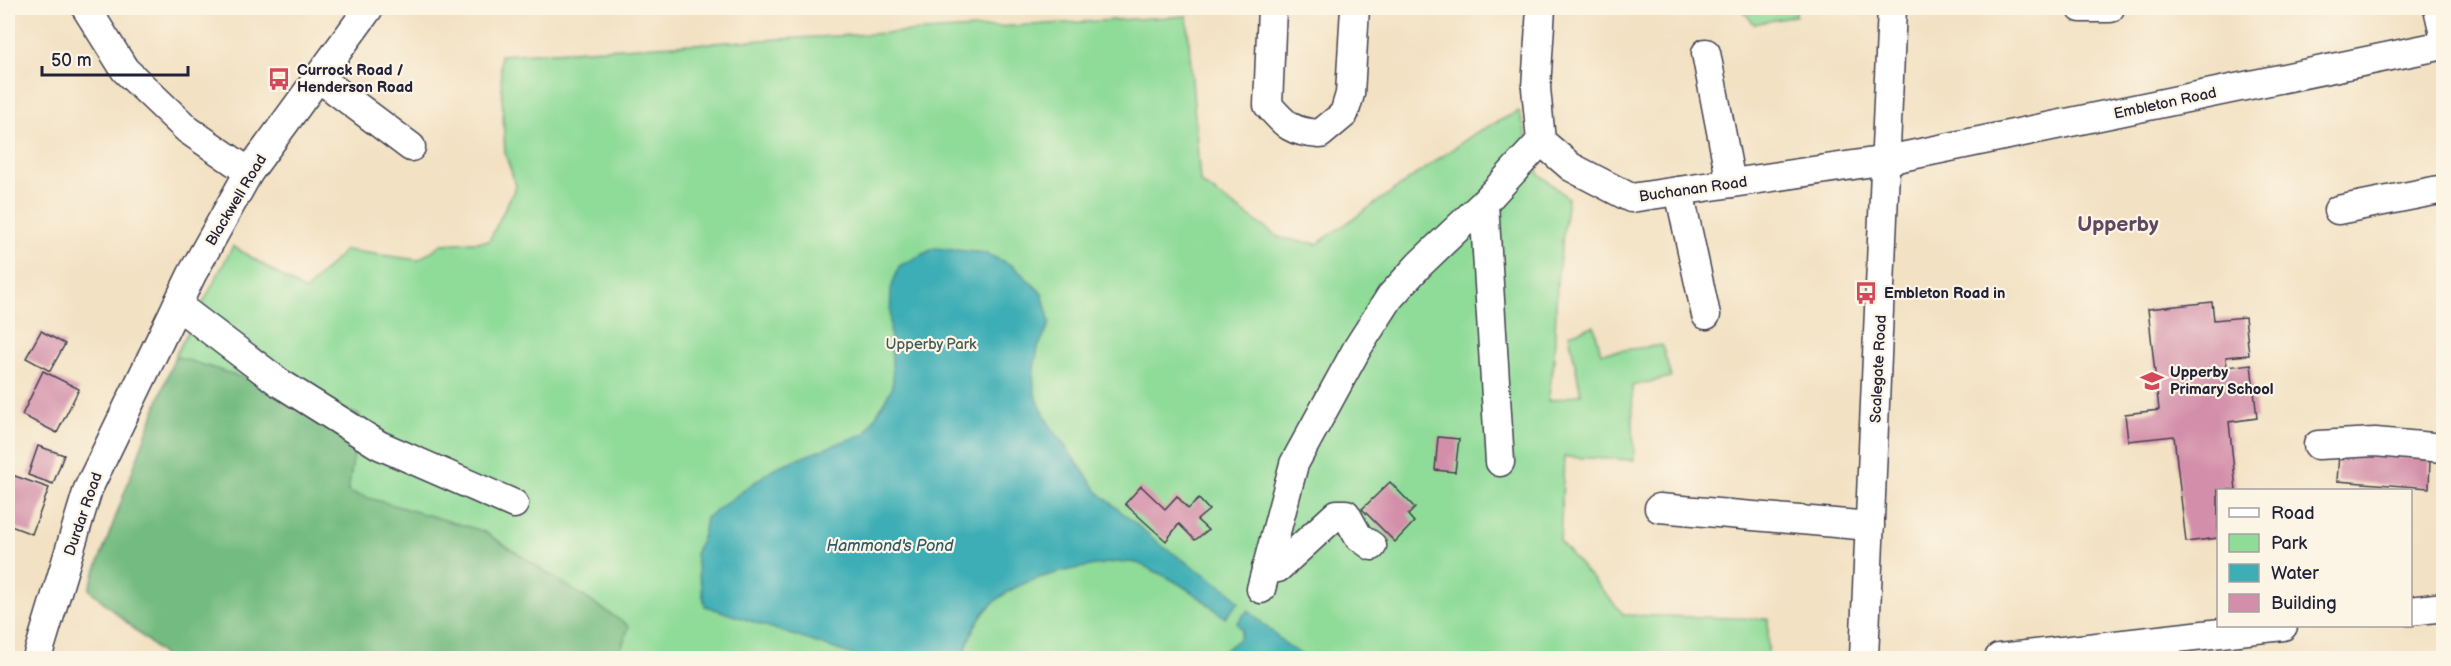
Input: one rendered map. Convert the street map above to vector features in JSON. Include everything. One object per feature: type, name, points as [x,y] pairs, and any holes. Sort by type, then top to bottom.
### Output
[{"type":"street","points":[[86,8],[125,70],[188,130],[249,172]]},
{"type":"street","name":"Blackwell Road","points":[[142,375],[249,172],[369,8]]},
{"type":"street","points":[[1272,8],[1268,105],[1282,121],[1300,133],[1320,134],[1344,114],[1350,94],[1355,8]]},
{"type":"street","points":[[1371,546],[1358,536],[1346,514],[1338,514],[1264,579],[1294,464],[1358,347],[1390,297],[1541,141],[1536,88],[1541,8]]},
{"type":"street","name":"Scalegate Road","points":[[1864,658],[1892,8]]},
{"type":"street","points":[[2081,8],[2110,8]]},
{"type":"street","points":[[2438,8],[2444,34]]},
{"type":"street","name":"Embleton Road","points":[[1887,160],[2444,45]]},
{"type":"street","points":[[1706,53],[1731,183]]},
{"type":"street","points":[[319,78],[411,147]]},
{"type":"street","name":"Buchanan Road","points":[[1541,141],[1571,167],[1631,198],[1887,160]]},
{"type":"street","points":[[2338,210],[2444,189]]},
{"type":"street","points":[[1680,191],[1706,315]]},
{"type":"street","points":[[1484,202],[1500,462]]},
{"type":"street","points":[[177,305],[280,383],[379,445],[514,504]]},
{"type":"street","name":"Durdar Road","points":[[38,658],[88,489],[142,375]]},
{"type":"street","points":[[2318,445],[2374,442],[2444,448]]},
{"type":"street","points":[[1659,508],[1870,526]]},
{"type":"street","points":[[2412,611],[2444,607]]},
{"type":"street","points":[[1999,658],[2274,627]]},
{"type":"green space","points":[[1741,8],[1796,8],[1796,16],[1754,24]]},
{"type":"green space","name":"Upperby Park","points":[[1187,16],[1200,182],[1280,238],[1317,244],[1477,132],[1519,111],[1538,173],[1568,198],[1557,281],[1554,361],[1548,401],[1581,394],[1569,334],[1594,326],[1601,353],[1662,345],[1671,377],[1632,386],[1634,460],[1564,457],[1560,542],[1624,615],[1768,619],[1768,658],[167,658],[89,589],[175,356],[233,246],[305,291],[345,250],[418,260],[442,244],[489,241],[516,186],[505,153],[500,55]]},
{"type":"green space","points":[[175,356],[360,415],[348,492],[483,531],[629,626],[618,658],[167,658],[89,589]]},
{"type":"water","name":"Hammond's Pond","points":[[935,248],[985,253],[1013,266],[1042,293],[1050,323],[1038,348],[1033,374],[1035,395],[1049,424],[1099,493],[1161,545],[1228,590],[1239,602],[1225,618],[1199,597],[1172,580],[1140,564],[1124,562],[1043,576],[1007,592],[980,618],[970,636],[964,658],[858,658],[705,606],[695,554],[703,535],[706,518],[774,468],[866,433],[891,390],[893,381],[891,289],[899,266]]},
{"type":"water","points":[[1248,610],[1283,642],[1306,658],[1215,658],[1240,638],[1242,630],[1237,623]]},
{"type":"building","points":[[2212,302],[2214,320],[2245,317],[2249,355],[2226,357],[2227,367],[2251,364],[2257,418],[2229,422],[2236,489],[2217,489],[2217,538],[2186,542],[2174,436],[2128,441],[2125,414],[2159,410],[2148,309]]},
{"type":"building","points":[[41,331],[65,344],[50,371],[26,358]]},
{"type":"building","points":[[43,371],[79,389],[57,433],[22,415]]},
{"type":"building","points":[[1438,437],[1459,439],[1455,472],[1435,470]]},
{"type":"building","points":[[38,446],[64,455],[53,484],[28,475]]},
{"type":"building","points":[[2339,454],[2430,459],[2429,488],[2337,481]]},
{"type":"building","points":[[12,475],[49,488],[32,534],[8,525],[8,486]]},
{"type":"building","points":[[1390,482],[1415,508],[1408,515],[1414,522],[1395,542],[1362,509]]},
{"type":"building","points":[[1141,486],[1165,509],[1177,496],[1188,509],[1199,499],[1209,510],[1197,520],[1208,530],[1195,540],[1179,524],[1166,541],[1125,504]]},
{"type":"place","name":"Currock Road / Henderson Road","points":[[279,79]]},
{"type":"place","name":"Embleton Road in","points":[[1866,293]]},
{"type":"place","name":"Upperby Primary School","points":[[2152,381]]},
{"type":"district","name":"Upperby","points":[[2118,224]]}]
